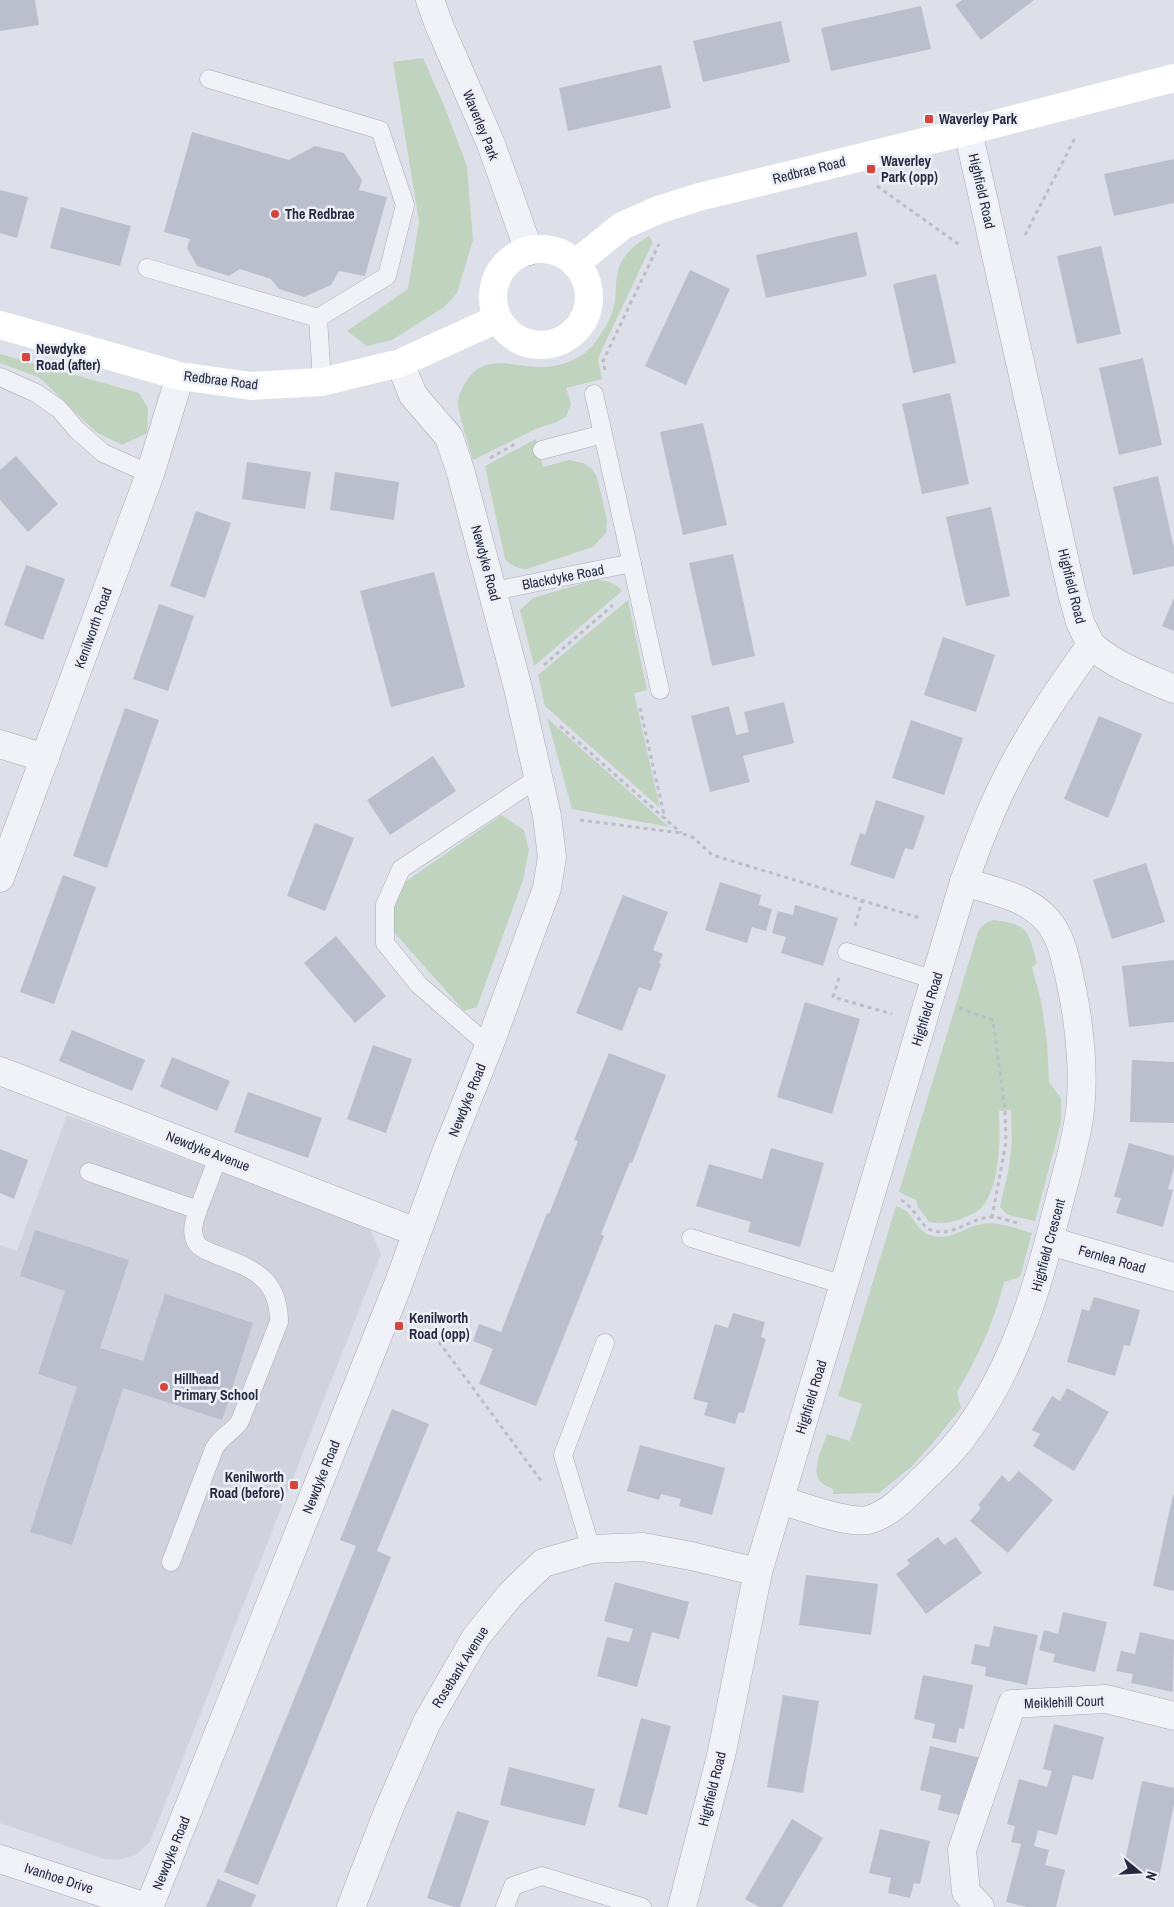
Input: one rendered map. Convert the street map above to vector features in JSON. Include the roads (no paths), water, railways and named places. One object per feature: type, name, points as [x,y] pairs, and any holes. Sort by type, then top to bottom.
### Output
[{"type":"street","name":"Waverley Park","points":[[430,0],[490,144],[529,250]]},
{"type":"street","name":"Redbrae Road","points":[[575,264],[622,226],[649,214],[699,197],[1174,78]]},
{"type":"street","name":"Highfield Road","points":[[682,1907],[721,1756],[758,1572],[964,882],[985,824],[1006,779],[1031,734],[1091,645],[1080,622],[1072,593],[968,131]]},
{"type":"street","points":[[529,250],[549,250],[563,254],[575,264],[585,278],[589,295],[586,312],[578,328],[565,339],[548,344],[531,344],[515,337],[497,320],[494,307],[494,287],[501,269],[516,256],[529,250]]},
{"type":"street","name":"Redbrae Road","points":[[0,325],[180,376],[251,386],[322,382],[400,363],[497,320]]},
{"type":"street","name":"Newdyke Road","points":[[147,1907],[398,1285],[416,1232],[489,1046],[547,888],[552,857],[547,816],[494,590],[449,437],[439,422],[413,395],[400,363]]},
{"type":"street","name":"Kenilworth Road","points":[[0,878],[150,474],[180,376]]},
{"type":"street","points":[[1091,645],[1118,665],[1174,689]]},
{"type":"street","points":[[0,744],[45,758]]},
{"type":"street","name":"Highfield Crescent","points":[[780,1500],[846,1519],[867,1520],[886,1512],[907,1495],[961,1439],[991,1394],[1014,1350],[1033,1300],[1073,1149],[1079,1116],[1081,1090],[1074,1000],[1065,960],[1050,922],[1034,906],[964,882]]},
{"type":"street","name":"Newdyke Avenue","points":[[0,1071],[416,1232]]},
{"type":"street","name":"Fernlea Road","points":[[1051,1236],[1174,1277]]},
{"type":"street","name":"Rosebank Avenue","points":[[352,1907],[389,1809],[427,1722],[476,1637],[510,1595],[543,1563],[591,1549],[643,1547],[758,1572]]},
{"type":"street","name":"Meiklehill Court","points":[[980,1907],[966,1892],[962,1850],[1012,1704],[1106,1698],[1174,1716]]},
{"type":"street","name":"Ivanhoe Drive","points":[[0,1859],[147,1907]]},
{"type":"lane","points":[[147,268],[318,318],[387,276],[405,205],[380,130],[209,79]]},
{"type":"lane","points":[[318,318],[322,382]]},
{"type":"lane","points":[[0,377],[36,393],[59,409],[77,430],[103,453],[150,474]]},
{"type":"lane","points":[[594,394],[660,690]]},
{"type":"lane","points":[[542,450],[603,434]]},
{"type":"lane","name":"Blackdyke Road","points":[[494,590],[632,563]]},
{"type":"lane","name":"Newdyke Road","points":[[489,1046],[419,985],[385,943],[385,905],[401,870],[538,778]]},
{"type":"lane","points":[[847,952],[933,989]]},
{"type":"lane","points":[[172,1562],[214,1449],[218,1442],[235,1429],[240,1421],[279,1322],[276,1298],[262,1276],[249,1268],[204,1250],[197,1243],[194,1235],[198,1210],[219,1155]]},
{"type":"lane","points":[[89,1172],[198,1210]]},
{"type":"lane","points":[[691,1238],[844,1284]]},
{"type":"lane","points":[[591,1549],[563,1455],[605,1343]]},
{"type":"lane","points":[[505,1907],[512,1886],[542,1876],[642,1907]]},
{"type":"place","name":"Waverley Park","points":[[929,119]]},
{"type":"place","name":"Waverley Park (opp)","points":[[871,169]]},
{"type":"place","name":"The Redbrae","points":[[275,214]]},
{"type":"place","name":"Newdyke Road (after)","points":[[26,357]]},
{"type":"place","name":"Kenilworth Road (opp)","points":[[399,1326]]},
{"type":"place","name":"Hillhead Primary School","points":[[164,1387]]},
{"type":"place","name":"Kenilworth Road (before)","points":[[294,1485]]}]
